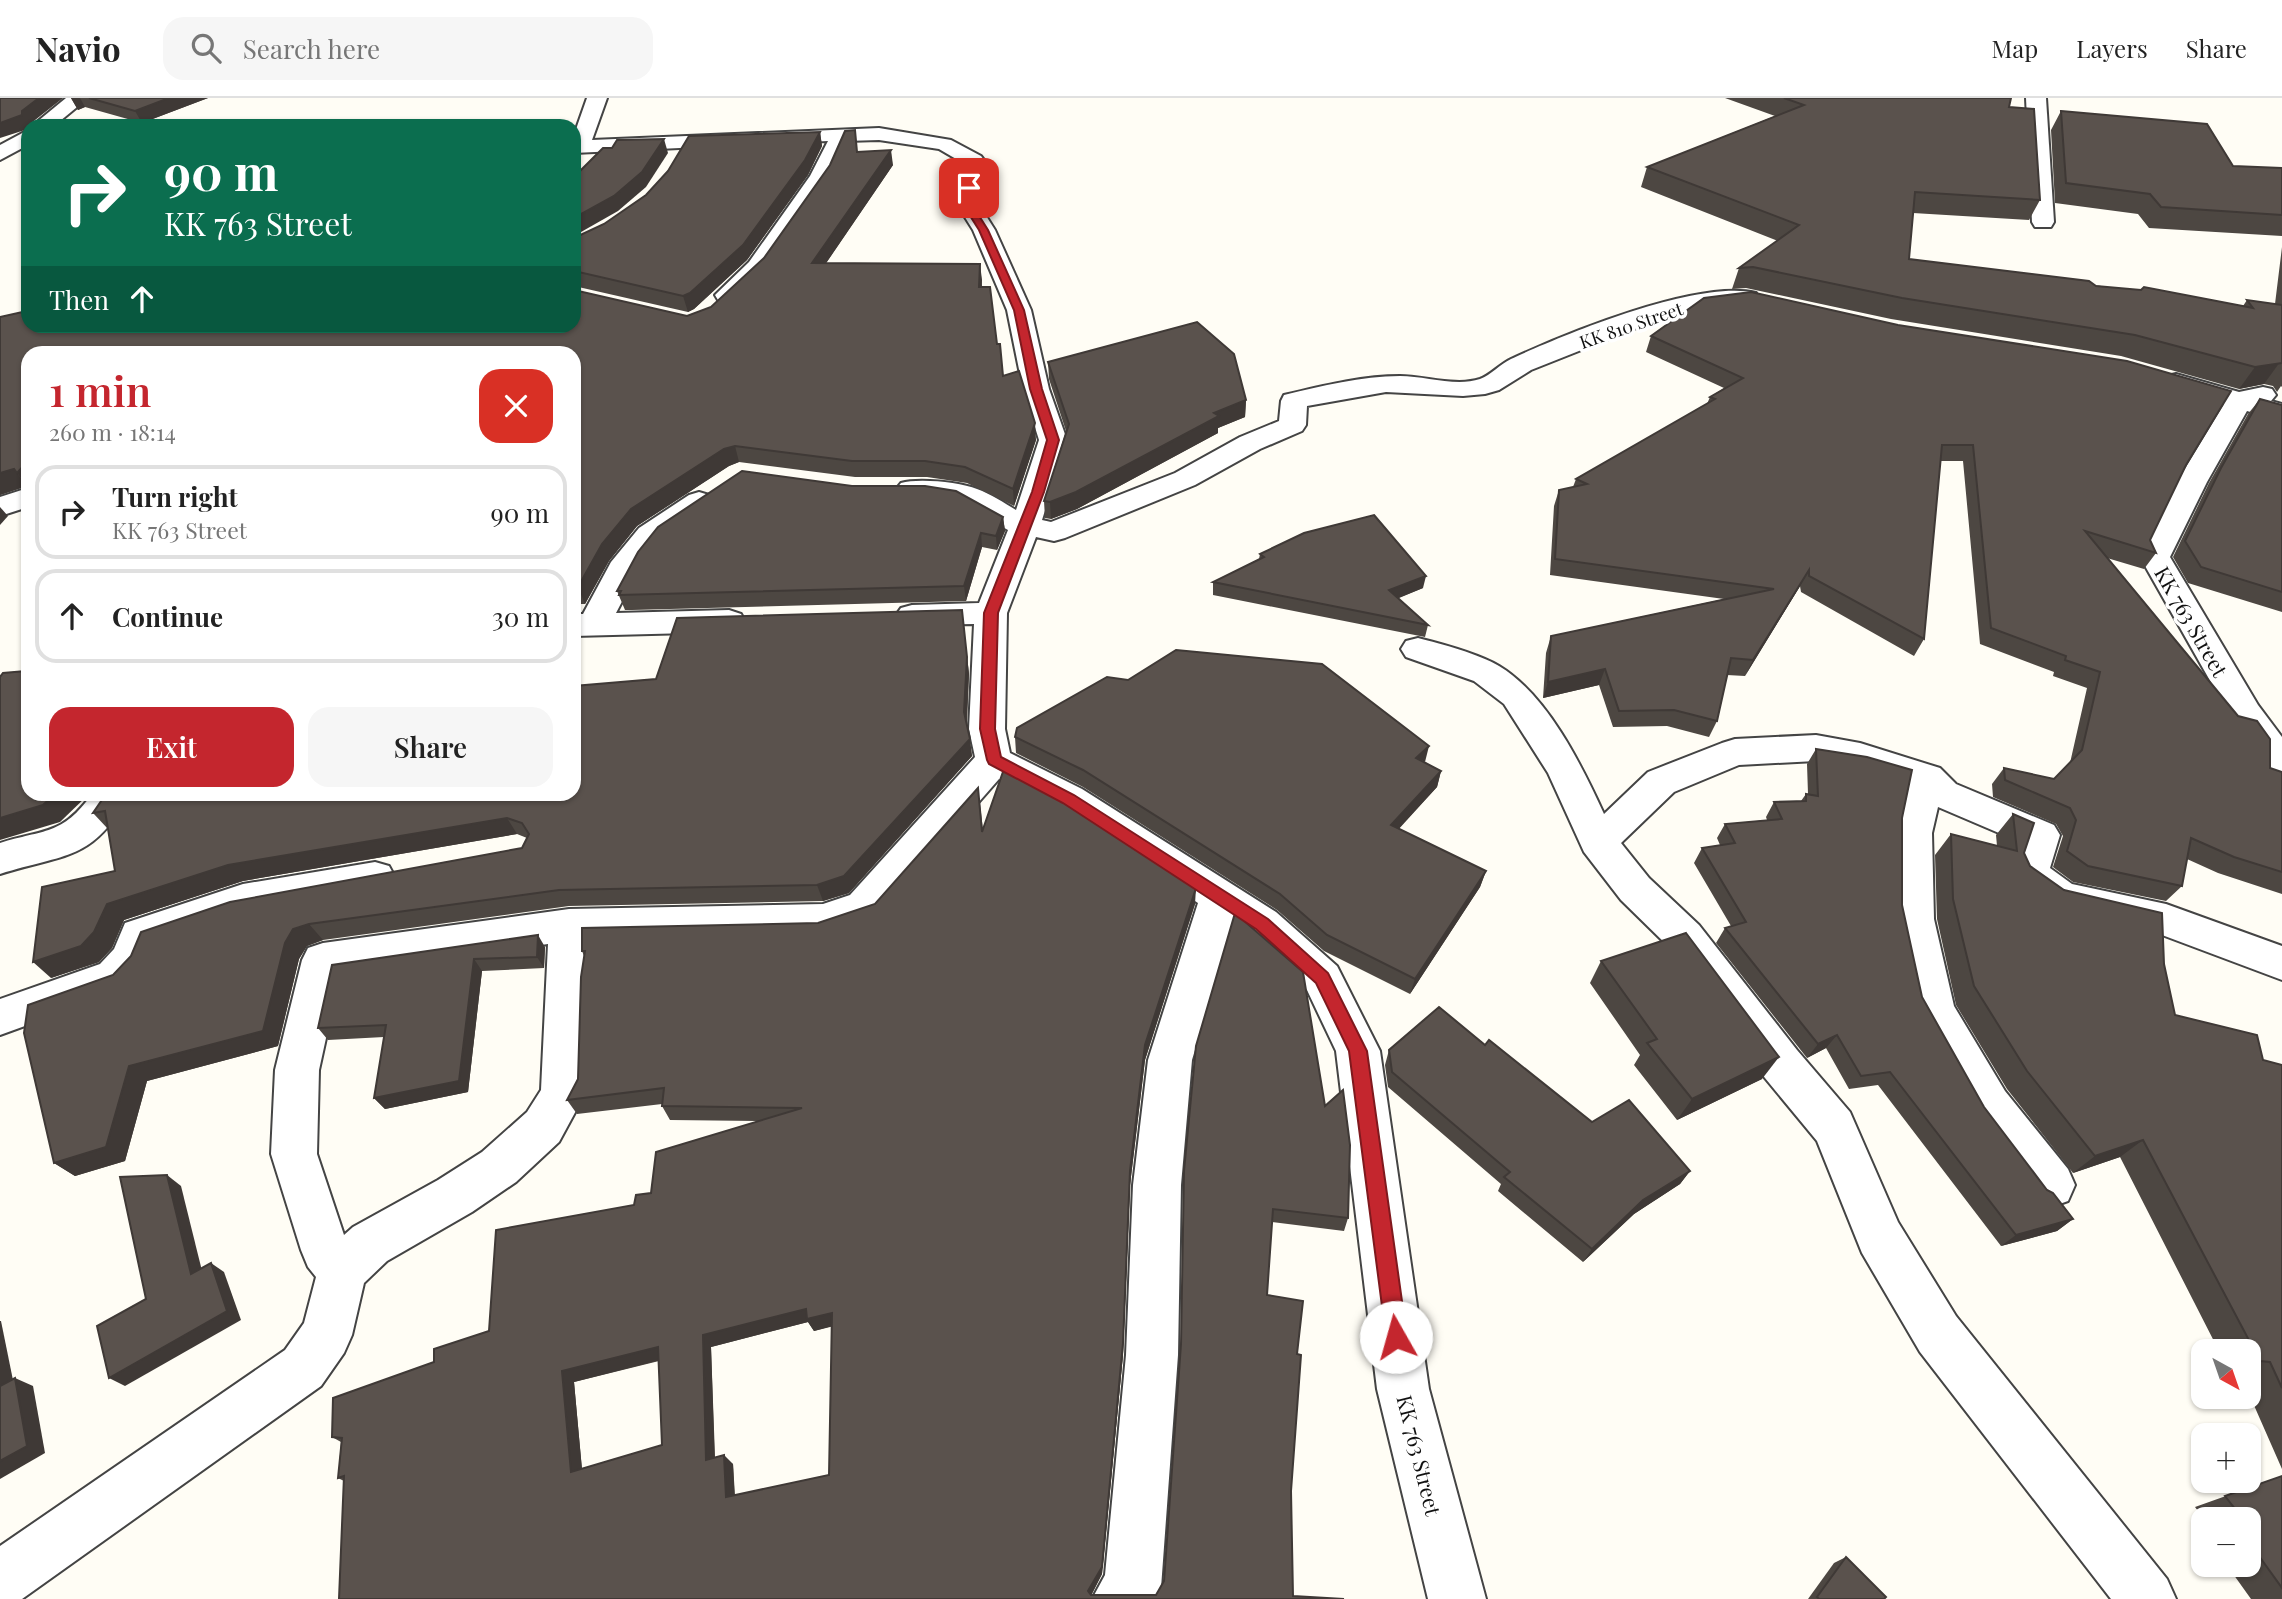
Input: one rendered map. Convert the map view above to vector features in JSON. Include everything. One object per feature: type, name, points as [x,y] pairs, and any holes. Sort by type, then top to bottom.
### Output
[{"type":"street","points":[[50,119],[78,98]]},
{"type":"street","points":[[581,140],[597,98]]},
{"type":"street","points":[[2036,98],[2037,139],[2043,179],[2043,222]]},
{"type":"street","points":[[343,1270],[325,1250],[294,1154],[297,1070],[323,960],[569,925],[822,920],[864,906],[994,760],[987,729],[991,613],[1038,492],[1053,440],[1036,389],[1019,310],[984,230],[967,203],[974,160],[944,144],[879,134],[581,146]]},
{"type":"street","points":[[0,154],[21,140]]},
{"type":"street","points":[[713,308],[757,267],[801,201],[820,178],[837,142]]},
{"type":"street","name":"KK 810 Street","points":[[1024,526],[1054,533],[1185,479],[1250,443],[1292,425],[1294,401],[1359,387],[1401,384],[1457,389],[1487,385],[1518,366],[1644,318],[1711,300],[1745,298],[1768,303]]},
{"type":"street","points":[[2148,374],[2282,413]]},
{"type":"street","points":[[2240,401],[2282,390]]},
{"type":"street","name":"KK 763 Street","points":[[2240,401],[2192,482],[2155,557],[2246,714],[2282,763]]},
{"type":"street","points":[[584,625],[627,562],[650,534],[718,488]]},
{"type":"street","points":[[879,489],[927,489],[967,495],[1024,526]]},
{"type":"street","points":[[0,507],[21,500]]},
{"type":"street","points":[[881,616],[991,613]]},
{"type":"street","points":[[584,625],[772,620]]},
{"type":"street","points":[[1418,649],[1486,673],[1516,696],[1565,769],[1598,842],[1635,890],[1685,937],[1834,1127],[1879,1236],[1938,1334],[2147,1599]]},
{"type":"street","points":[[1598,842],[1661,782],[1735,752],[1816,748],[1860,756],[1927,777],[1943,794],[2041,835],[2029,874],[2061,897],[2166,920],[2282,963]]},
{"type":"street","name":"KK 763 Street","points":[[994,760],[1069,799],[1262,924],[1322,978],[1358,1051],[1403,1388],[1458,1599]]},
{"type":"street","points":[[1927,777],[1913,833],[1914,919],[1934,1010],[1989,1105],[2052,1185]]},
{"type":"street","points":[[0,859],[18,850],[71,839],[94,820],[107,801]]},
{"type":"street","points":[[0,1017],[115,976],[131,958],[139,935],[175,922],[243,900],[410,872]]},
{"type":"street","points":[[1121,1599],[1132,1588],[1152,1355],[1157,1185],[1170,1060],[1220,897]]},
{"type":"street","points":[[0,1580],[303,1367],[326,1335],[343,1270],[370,1244],[455,1196],[499,1167],[543,1127],[563,1094],[569,925]]},
{"type":"building","points":[[0,98],[39,98],[22,111],[22,115],[0,123]]},
{"type":"building","points":[[89,98],[169,98],[135,111]]},
{"type":"building","points":[[1784,98],[2011,98],[2009,107],[2034,109],[2040,200],[1915,192],[1909,259],[2089,281],[2096,286],[2141,290],[2144,287],[2253,308],[2247,300],[2282,305],[2282,363],[2255,367],[2135,335],[1902,298],[1753,267],[1739,268],[1799,225],[1647,167],[1804,105]]},
{"type":"building","points":[[2061,111],[2207,124],[2233,166],[2282,168],[2282,215],[2161,207],[2150,194],[2066,183]]},
{"type":"building","points":[[855,130],[857,152],[891,150],[812,263],[980,264],[979,287],[990,287],[1003,376],[1019,371],[1035,423],[1013,489],[965,467],[925,461],[852,461],[735,446],[724,449],[631,509],[602,544],[581,582],[581,346],[21,346],[21,469],[17,473],[14,469],[0,473],[0,317],[21,312],[21,333],[581,333],[581,292],[687,316],[711,307],[764,258],[830,165],[845,131]]},
{"type":"building","points":[[820,132],[805,160],[743,245],[690,293],[683,296],[581,273],[581,235],[604,224],[646,195],[668,171],[689,136]]},
{"type":"building","points":[[664,139],[642,172],[614,196],[581,214],[581,170],[603,148],[612,148],[617,140]]},
{"type":"building","points":[[1751,292],[1898,325],[2127,361],[2231,391],[2186,465],[2150,540],[2156,553],[2085,531],[2238,716],[2257,721],[2270,739],[2270,768],[2282,772],[2282,872],[2234,857],[2191,838],[2182,886],[2088,866],[2067,851],[2076,820],[2070,808],[2005,780],[2004,768],[2054,779],[2082,750],[2100,672],[2065,660],[2066,656],[1991,628],[1973,445],[1942,445],[1924,639],[1809,576],[1809,570],[1753,660],[1731,658],[1717,721],[1674,710],[1619,711],[1605,669],[1548,682],[1551,636],[1774,589],[1555,559],[1559,490],[1587,484],[1576,479],[1715,399],[1710,397],[1743,378],[1651,336],[1704,298]]},
{"type":"building","points":[[1197,322],[1234,354],[1246,400],[1214,413],[1219,416],[1076,492],[1050,502],[1044,501],[1069,424],[1048,362]]},
{"type":"building","points":[[2260,399],[2282,405],[2282,592],[2201,567],[2185,541],[2221,468]]},
{"type":"building","points":[[742,471],[852,486],[925,486],[956,491],[1003,517],[996,536],[981,533],[964,586],[619,595],[621,591],[617,591],[638,552],[658,527]]},
{"type":"building","points":[[1374,515],[1426,576],[1389,590],[1428,625],[1213,582],[1264,557],[1260,554],[1304,533]]},
{"type":"building","points":[[962,610],[967,657],[964,712],[970,739],[844,876],[817,885],[559,890],[309,924],[293,929],[285,943],[263,1031],[129,1066],[106,1147],[54,1163],[24,1033],[28,1005],[113,975],[131,956],[141,932],[230,902],[522,848],[529,834],[522,823],[507,818],[228,865],[107,904],[94,932],[81,946],[33,962],[42,887],[115,871],[105,811],[93,813],[101,801],[581,801],[581,685],[656,679],[677,618]]},
{"type":"building","points":[[1176,650],[1322,664],[1429,746],[1416,758],[1441,771],[1391,825],[1486,871],[1415,979],[1327,935],[1280,894],[1083,770],[1015,737],[1017,728],[1107,677],[1128,680]]},
{"type":"building","points":[[21,671],[21,801],[47,801],[43,805],[0,818],[0,677],[3,673]]},
{"type":"building","points":[[1816,749],[1867,757],[1912,770],[1902,818],[1902,905],[1922,997],[1984,1107],[2047,1190],[2053,1193],[2073,1219],[2016,1235],[1890,1072],[1861,1076],[1837,1035],[1818,1044],[1725,928],[1746,922],[1702,848],[1735,843],[1725,824],[1782,819],[1774,802],[1806,801],[1806,794],[1818,796]]},
{"type":"building","points":[[1004,769],[1053,795],[1196,888],[1145,1045],[1130,1171],[1123,1343],[1102,1567],[1088,1591],[1091,1595],[1156,1595],[1164,1581],[1181,1344],[1184,1171],[1196,1046],[1235,913],[1303,972],[1325,1106],[1343,1090],[1350,1145],[1348,1218],[1273,1209],[1267,1295],[1303,1301],[1297,1354],[1301,1355],[1291,1491],[1293,1596],[1344,1599],[339,1599],[344,1476],[338,1478],[342,1438],[332,1437],[333,1398],[434,1362],[434,1349],[489,1331],[496,1230],[634,1205],[636,1195],[651,1193],[656,1152],[802,1108],[662,1106],[664,1088],[567,1100],[578,1079],[581,977],[585,951],[582,951],[582,928],[818,923],[875,904],[978,788],[982,832]],"holes":[[[806,1309],[807,1319],[832,1313],[829,1475],[726,1497],[724,1455],[706,1460],[703,1335]],[[658,1347],[662,1445],[571,1472],[562,1371]]]},
{"type":"building","points":[[2013,814],[2034,823],[2024,853],[2030,866],[2064,890],[2162,913],[2164,964],[2175,1015],[2257,1035],[2263,1060],[2282,1065],[2282,1388],[2270,1362],[2261,1361],[2261,1339],[2248,1339],[2143,1140],[2095,1156],[2027,1071],[1974,986],[1953,899],[1951,834],[2017,851]]},
{"type":"building","points":[[1686,933],[1779,1057],[1692,1099],[1647,1043],[1657,1039],[1601,961]]},
{"type":"building","points":[[538,935],[537,957],[474,959],[459,1081],[374,1098],[386,1025],[318,1028],[332,965]]},
{"type":"building","points":[[1439,1007],[1485,1045],[1489,1040],[1592,1122],[1629,1100],[1690,1171],[1643,1200],[1592,1249],[1504,1177],[1510,1172],[1392,1072],[1389,1050]]},
{"type":"building","points":[[167,1175],[191,1274],[211,1263],[227,1311],[109,1378],[97,1326],[146,1299],[120,1177]]},
{"type":"building","points":[[15,1378],[27,1446],[0,1461],[0,1386]]},
{"type":"building","points":[[2282,1476],[2282,1588],[2261,1559],[2261,1507],[2234,1507],[2225,1496],[2234,1493],[2261,1493],[2261,1483]]},
{"type":"building","points":[[1846,1557],[1886,1597],[1884,1599],[1817,1597]]},
{"type":"route","points":[[969,188],[967,203],[984,230],[1019,310],[1036,389],[1053,440],[1038,492],[991,613],[992,654],[987,729],[994,760],[1069,799],[1262,924],[1322,978],[1358,1051],[1396,1337]]}]
